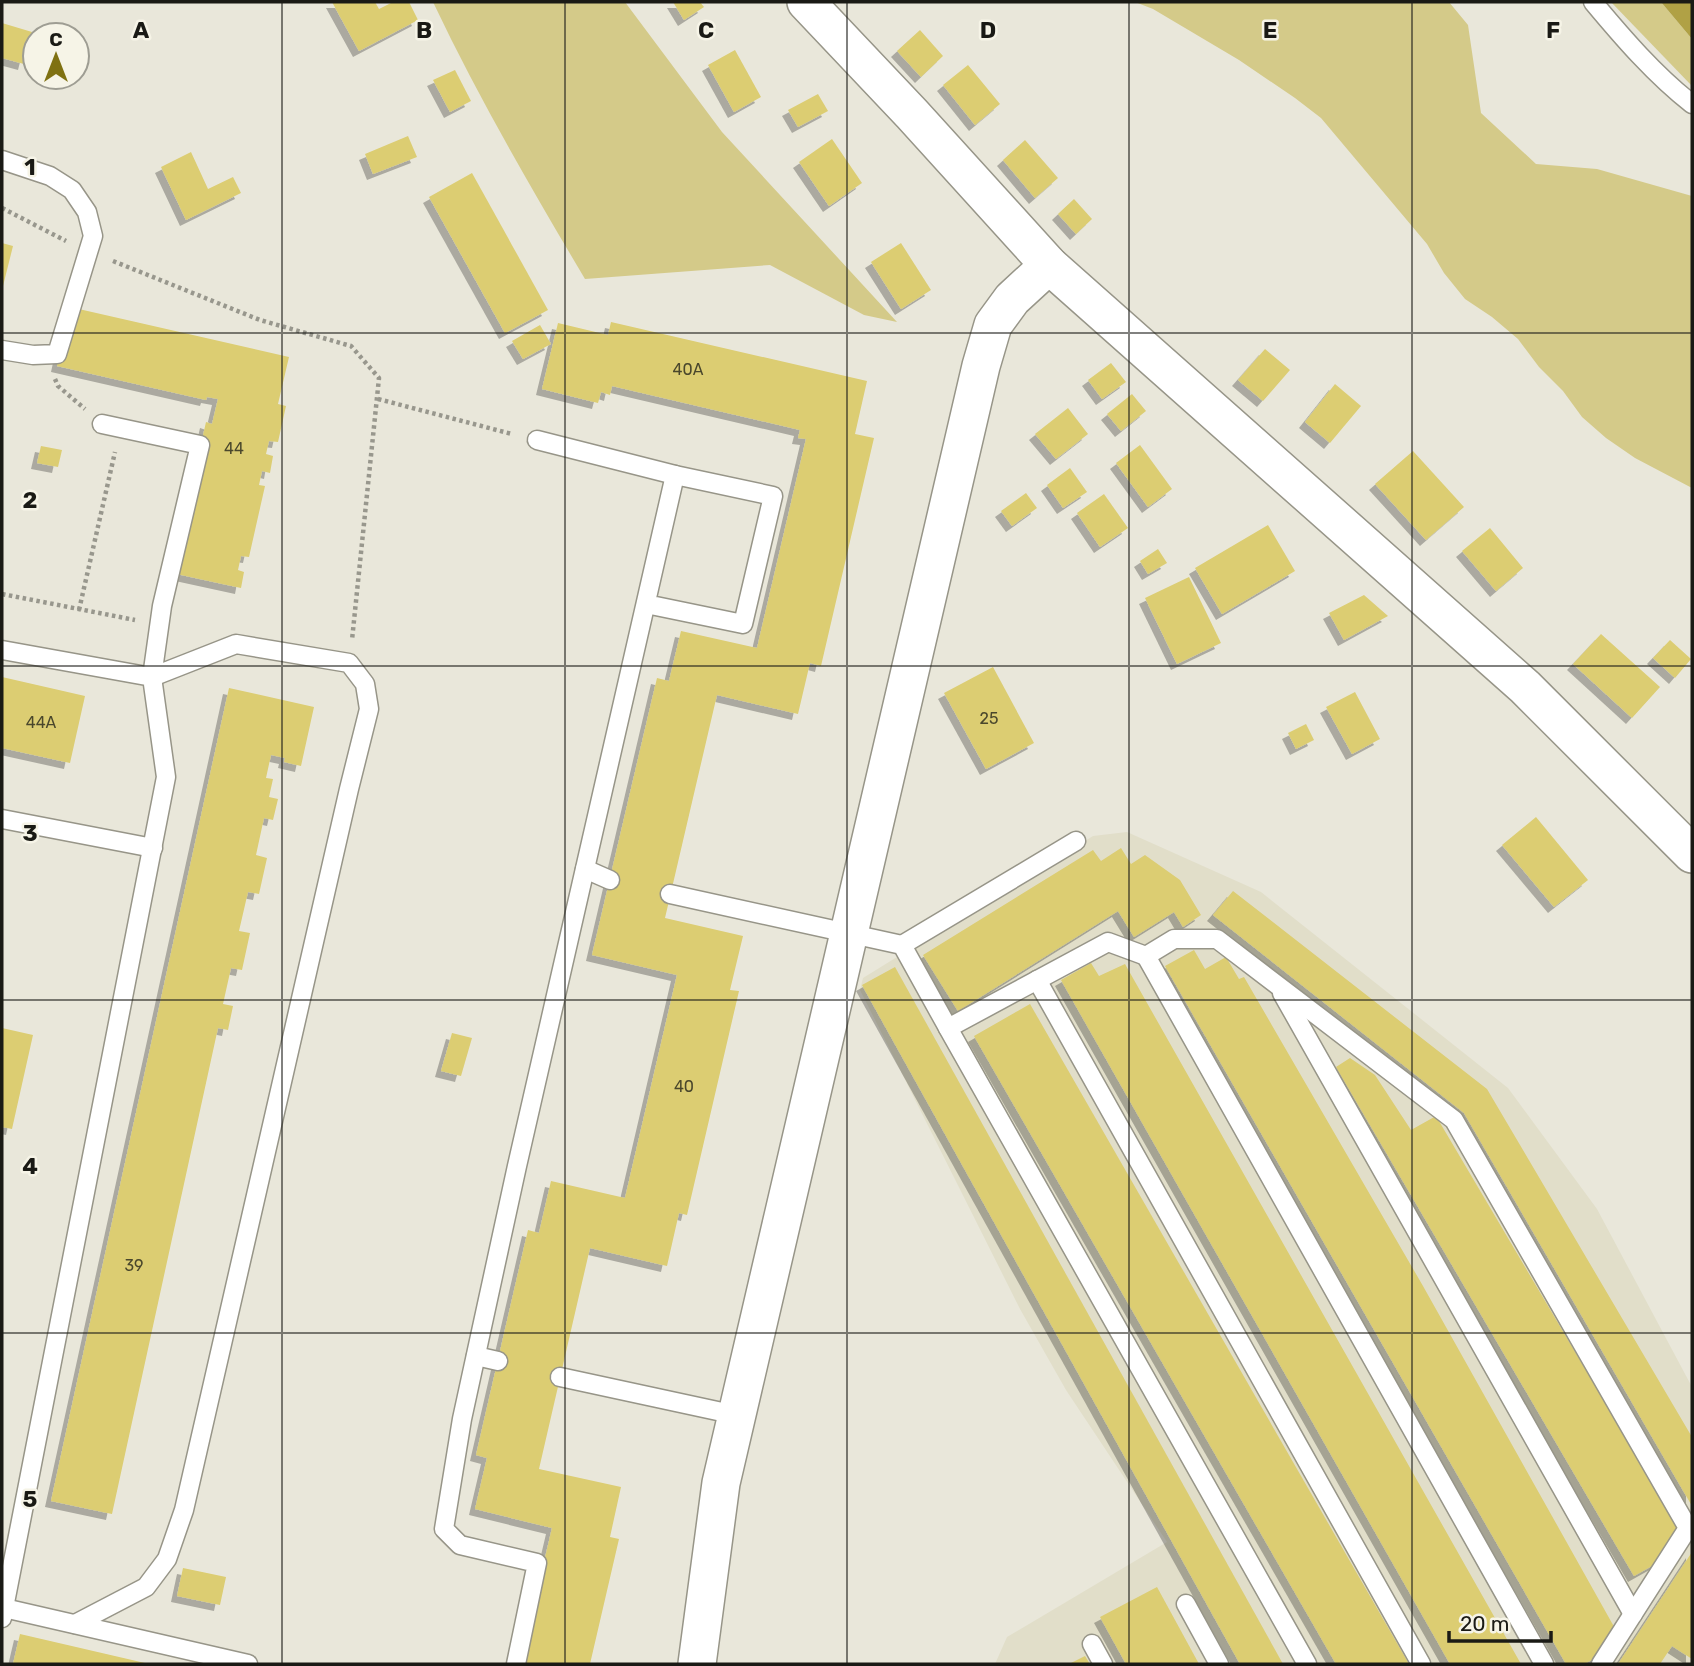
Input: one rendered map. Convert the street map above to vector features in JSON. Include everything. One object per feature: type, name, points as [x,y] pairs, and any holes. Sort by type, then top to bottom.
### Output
[{"type":"street","points":[[806,2],[1049,265],[1525,687],[1692,854]]},
{"type":"street","points":[[697,1664],[721,1483],[847,933],[984,356],[993,325],[1012,299],[1049,265]]},
{"type":"lane","points":[[1593,2],[1662,78],[1692,104]]},
{"type":"lane","points":[[2,160],[50,176],[72,190],[87,212],[93,236],[57,354],[2,350]]},
{"type":"lane","points":[[102,424],[200,445],[159,625],[152,677],[166,777],[3,1613],[75,1624],[248,1664]]},
{"type":"lane","points":[[537,440],[675,475],[773,496],[743,624],[646,604]]},
{"type":"lane","points":[[516,1664],[537,1563],[460,1545],[444,1529],[462,1419],[675,475]]},
{"type":"lane","points":[[2,650],[152,677],[236,644],[349,663],[365,684],[369,709],[342,816],[184,1510],[167,1559],[146,1587],[75,1624]]},
{"type":"lane","points":[[2,819],[153,848]]},
{"type":"lane","points":[[670,894],[902,946],[1076,841]]},
{"type":"lane","points":[[585,869],[610,880]]},
{"type":"lane","points":[[1146,956],[1174,939],[1217,939],[1454,1120],[1688,1528],[1601,1664]]},
{"type":"lane","points":[[948,1028],[1108,942],[1146,956],[1544,1664]]},
{"type":"lane","points":[[902,946],[1307,1664]]},
{"type":"lane","points":[[1037,980],[1421,1664]]},
{"type":"lane","points":[[1277,984],[1633,1614]]},
{"type":"lane","points":[[476,1356],[498,1361]]},
{"type":"lane","points":[[560,1377],[736,1415]]},
{"type":"lane","points":[[1186,1604],[1219,1664]]},
{"type":"lane","points":[[1092,1644],[1103,1664]]},
{"type":"path","points":[[2,208],[88,252],[260,320],[351,346],[379,378],[349,663]]},
{"type":"path","points":[[44,354],[58,386],[102,424]]},
{"type":"path","points":[[377,399],[537,440]]},
{"type":"path","points":[[79,610],[121,428]]},
{"type":"path","points":[[2,594],[159,625]]},
{"type":"shaded area","points":[[433,2],[625,2],[722,132],[897,322],[864,315],[770,265],[585,279],[487,107]]},
{"type":"shaded area","points":[[1135,2],[1449,2],[1468,25],[1481,113],[1536,164],[1597,169],[1692,196],[1692,488],[1635,458],[1582,417],[1518,339],[1465,299],[1444,273],[1427,244],[1321,118],[1239,60],[1153,9]]},
{"type":"shaded area","points":[[1611,2],[1661,2],[1692,39],[1692,86]]},
{"type":"shaded area","points":[[1661,2],[1692,2],[1692,39]]},
{"type":"shaded area","points":[[1127,832],[1261,892],[1508,1088],[1597,1209],[1692,1387],[1692,1664],[995,1664],[1007,1637],[1167,1542],[1066,1390],[1020,1309],[860,990],[863,978],[1093,836]]},
{"type":"building","points":[[332,2],[375,2],[379,9],[393,2],[409,2],[418,20],[359,51]]},
{"type":"building","points":[[673,2],[700,2],[704,7],[684,20]]},
{"type":"building","points":[[2,23],[21,29],[21,63],[2,58]]},
{"type":"building","points":[[920,30],[943,56],[921,77],[897,51]]},
{"type":"building","points":[[735,50],[761,97],[734,112],[708,65]]},
{"type":"building","points":[[968,65],[1000,104],[975,125],[943,85]]},
{"type":"building","points":[[455,70],[471,101],[450,112],[433,80]]},
{"type":"building","points":[[818,94],[828,111],[798,127],[788,110]]},
{"type":"building","points":[[408,136],[417,157],[373,174],[365,154]]},
{"type":"building","points":[[832,139],[862,183],[829,206],[799,162]]},
{"type":"building","points":[[1025,140],[1058,178],[1035,198],[1003,160]]},
{"type":"building","points":[[191,152],[208,189],[233,177],[241,193],[186,220],[161,167]]},
{"type":"building","points":[[472,173],[548,310],[505,333],[429,197]]},
{"type":"building","points":[[1074,199],[1092,219],[1076,234],[1058,214]]},
{"type":"building","points":[[2,243],[13,246],[3,286],[2,286]]},
{"type":"building","points":[[901,243],[931,290],[901,309],[871,262]]},
{"type":"building","points":[[70,307],[289,357],[278,404],[286,406],[278,442],[269,441],[266,454],[273,456],[270,473],[262,471],[259,485],[265,486],[249,557],[241,556],[238,570],[244,572],[241,588],[172,573],[206,422],[212,424],[218,399],[207,397],[206,400],[57,366]]},
{"type":"building","points":[[611,322],[867,381],[855,434],[874,438],[821,666],[810,663],[798,714],[717,695],[665,918],[743,936],[730,990],[739,991],[687,1215],[679,1213],[667,1266],[590,1248],[539,1469],[621,1487],[610,1537],[619,1539],[590,1664],[520,1664],[552,1528],[475,1509],[487,1458],[476,1455],[528,1230],[539,1233],[551,1181],[625,1198],[677,975],[592,955],[657,678],[669,681],[681,631],[757,648],[806,439],[798,438],[800,430],[612,386],[610,395],[601,392],[598,403],[542,389],[558,323],[608,335]]},
{"type":"building","points":[[540,325],[551,344],[523,359],[512,341]]},
{"type":"building","points":[[1265,349],[1290,370],[1263,401],[1238,380]]},
{"type":"building","points":[[1111,363],[1126,382],[1102,399],[1088,380]]},
{"type":"building","points":[[1335,384],[1361,406],[1330,443],[1305,422]]},
{"type":"building","points":[[1132,394],[1146,411],[1121,431],[1107,414]]},
{"type":"building","points":[[1068,408],[1088,434],[1056,459],[1035,434]]},
{"type":"building","points":[[1140,445],[1172,489],[1148,507],[1116,463]]},
{"type":"building","points":[[41,446],[62,450],[58,467],[37,463]]},
{"type":"building","points":[[1413,451],[1464,507],[1426,540],[1375,484]]},
{"type":"building","points":[[1070,468],[1087,492],[1063,508],[1047,485]]},
{"type":"building","points":[[1026,493],[1037,508],[1012,526],[1001,511]]},
{"type":"building","points":[[1104,494],[1128,528],[1100,547],[1077,513]]},
{"type":"building","points":[[1268,525],[1295,571],[1222,614],[1195,568]]},
{"type":"building","points":[[1490,528],[1523,568],[1496,591],[1462,551]]},
{"type":"building","points":[[1158,549],[1167,563],[1148,574],[1140,561]]},
{"type":"building","points":[[1189,577],[1221,643],[1177,664],[1145,598]]},
{"type":"building","points":[[1364,595],[1388,616],[1344,640],[1329,613]]},
{"type":"building","points":[[1601,634],[1660,687],[1632,718],[1573,664]]},
{"type":"building","points":[[1670,640],[1691,659],[1675,678],[1653,658]]},
{"type":"building","points":[[993,667],[1034,743],[986,769],[944,693]]},
{"type":"building","points":[[2,677],[85,696],[70,763],[2,748]]},
{"type":"building","points":[[229,688],[314,707],[301,766],[271,755],[266,778],[273,779],[269,797],[278,799],[273,820],[264,818],[256,855],[267,858],[259,894],[248,892],[239,931],[250,933],[242,970],[231,968],[223,1004],[233,1006],[228,1030],[218,1028],[112,1514],[51,1501]]},
{"type":"building","points":[[1355,692],[1380,739],[1352,754],[1326,707]]},
{"type":"building","points":[[1306,724],[1314,740],[1296,749],[1288,733]]},
{"type":"building","points":[[1536,817],[1588,880],[1554,907],[1502,845]]},
{"type":"building","points":[[1121,848],[1131,864],[1145,855],[1180,880],[1201,915],[1183,927],[1174,912],[1134,937],[1118,911],[958,1011],[923,955],[1093,850],[1101,861]]},
{"type":"building","points":[[1233,891],[1487,1089],[1692,1437],[1692,1506],[1464,1113],[1213,915]]},
{"type":"building","points":[[1194,950],[1205,969],[1226,957],[1239,979],[1244,977],[1423,1286],[1617,1632],[1596,1658],[1584,1664],[1566,1664],[1165,966]]},
{"type":"building","points":[[1091,963],[1099,976],[1125,964],[1521,1664],[1450,1664],[1061,980]]},
{"type":"building","points":[[895,967],[1283,1664],[1240,1664],[862,985]]},
{"type":"building","points":[[1030,1004],[1409,1664],[1336,1664],[974,1036]]},
{"type":"building","points":[[2,1028],[33,1035],[12,1129],[2,1127]]},
{"type":"building","points":[[452,1033],[472,1038],[461,1076],[441,1071]]},
{"type":"building","points":[[1350,1058],[1375,1075],[1411,1130],[1436,1116],[1679,1528],[1659,1562],[1634,1576],[1336,1067]]},
{"type":"building","points":[[1692,1552],[1692,1659],[1672,1646],[1660,1664],[1618,1664]]},
{"type":"building","points":[[183,1568],[226,1577],[220,1605],[177,1596]]},
{"type":"building","points":[[1157,1587],[1199,1664],[1126,1664],[1100,1617]]},
{"type":"building","points":[[20,1634],[145,1663],[145,1664],[13,1664]]},
{"type":"building","points":[[1085,1656],[1090,1664],[1069,1664]]}]
